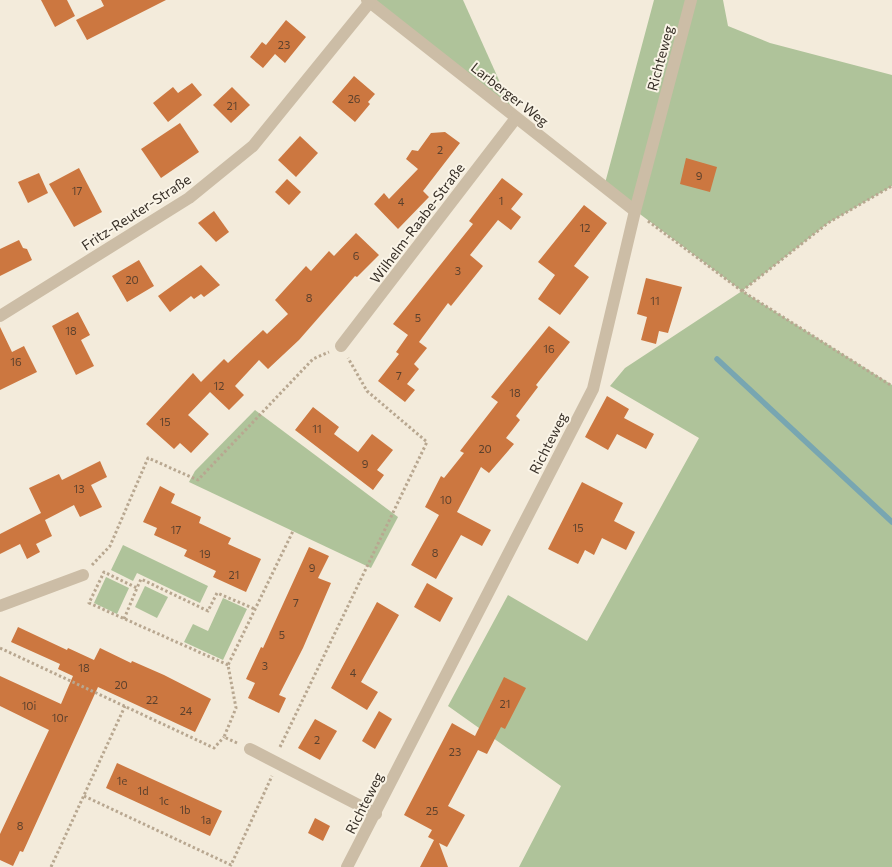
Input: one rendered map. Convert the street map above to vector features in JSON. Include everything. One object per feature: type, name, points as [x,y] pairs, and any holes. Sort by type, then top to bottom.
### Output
[{"type":"street","name":"Richteweg","points":[[347,867],[376,814],[592,389],[635,211],[691,0]]},
{"type":"street","name":"Larberger Weg","points":[[368,1],[635,211]]},
{"type":"street","name":"Fritz-Reuter-Straße","points":[[0,316],[188,198],[253,146],[368,1]]},
{"type":"street","name":"Wilhelm-Raabe-Straße","points":[[341,346],[516,118]]},
{"type":"street","points":[[0,606],[83,575]]},
{"type":"street","points":[[250,749],[376,814]]},
{"type":"path","points":[[742,291],[828,223],[892,186]]},
{"type":"path","points":[[635,211],[742,291],[892,386]]},
{"type":"path","points":[[83,575],[110,546],[148,458],[198,480],[313,358],[341,346],[367,391],[427,442],[272,762],[272,779],[231,865],[84,796]]},
{"type":"path","points":[[0,648],[214,748],[224,737],[236,708],[228,665],[293,531]]},
{"type":"path","points":[[137,588],[104,572],[89,603],[228,665]]},
{"type":"path","points":[[124,619],[141,579],[208,610],[217,593],[255,610]]},
{"type":"path","points":[[51,867],[125,706]]},
{"type":"path","points":[[224,737],[250,749]]},
{"type":"green space","points":[[373,0],[463,0],[516,118]]},
{"type":"green space","points":[[654,0],[723,0],[728,26],[770,43],[892,75],[892,186],[828,223],[742,291],[604,187]]},
{"type":"green space","points":[[742,291],[892,385],[892,867],[519,867],[561,786],[448,706],[508,595],[587,641],[699,438],[610,386],[625,368]]},
{"type":"green space","points":[[255,410],[398,517],[371,568],[189,482],[195,471]]},
{"type":"green space","points":[[123,545],[208,586],[200,603],[137,573],[133,581],[111,570]]},
{"type":"green space","points":[[106,577],[129,588],[117,614],[94,603]]},
{"type":"green space","points":[[145,586],[168,597],[157,618],[135,607]]},
{"type":"green space","points":[[223,598],[247,609],[223,660],[184,642],[193,624],[208,631]]},
{"type":"building","points":[[41,0],[67,0],[75,16],[55,27]]},
{"type":"building","points":[[101,0],[166,0],[87,40],[76,20],[104,6]]},
{"type":"building","points":[[286,20],[306,37],[285,63],[275,54],[263,68],[250,57],[262,42],[266,45]]},
{"type":"building","points":[[354,76],[375,94],[368,102],[370,104],[355,122],[332,102]]},
{"type":"building","points":[[192,83],[202,95],[168,122],[153,103],[173,87],[178,93]]},
{"type":"building","points":[[232,87],[250,105],[231,123],[213,105]]},
{"type":"building","points":[[180,123],[199,152],[161,178],[141,149]]},
{"type":"building","points":[[445,132],[460,143],[423,191],[429,197],[398,229],[374,204],[384,193],[389,199],[418,169],[406,159],[412,150],[418,151],[431,133]]},
{"type":"building","points":[[300,136],[318,153],[296,177],[278,160]]},
{"type":"building","points":[[686,158],[717,167],[710,192],[680,184]]},
{"type":"building","points":[[79,168],[102,212],[74,227],[49,184]]},
{"type":"building","points":[[39,173],[48,193],[28,203],[18,182]]},
{"type":"building","points":[[502,178],[523,194],[511,209],[521,217],[511,230],[498,220],[470,255],[483,266],[451,306],[448,303],[419,342],[427,348],[414,364],[419,369],[407,384],[415,390],[405,402],[378,381],[399,354],[396,352],[408,335],[393,324],[473,224],[469,221]]},
{"type":"building","points":[[287,179],[301,192],[289,205],[275,192]]},
{"type":"building","points":[[584,205],[607,223],[574,266],[589,277],[560,315],[538,299],[555,275],[538,262]]},
{"type":"building","points":[[214,211],[229,232],[216,242],[198,223]]},
{"type":"building","points":[[356,233],[379,255],[357,277],[355,276],[299,340],[268,369],[259,360],[235,386],[244,395],[229,410],[210,392],[188,415],[209,434],[191,453],[180,443],[174,449],[146,424],[193,373],[201,382],[224,359],[228,363],[263,330],[267,334],[288,314],[275,300],[306,266],[311,271],[329,251],[334,256]]},
{"type":"building","points":[[19,240],[23,248],[27,249],[32,260],[0,276],[0,249]]},
{"type":"building","points":[[139,260],[154,286],[127,302],[112,276]]},
{"type":"building","points":[[201,265],[220,285],[204,297],[201,294],[194,299],[191,296],[170,312],[158,296]]},
{"type":"building","points":[[646,278],[682,287],[668,333],[659,331],[656,344],[641,340],[647,317],[637,314]]},
{"type":"building","points":[[78,312],[90,335],[81,340],[94,366],[76,375],[52,326]]},
{"type":"building","points":[[549,326],[570,342],[536,385],[538,387],[516,416],[520,420],[506,438],[514,444],[489,473],[481,467],[457,512],[491,530],[482,546],[461,535],[436,579],[411,565],[439,515],[425,507],[441,476],[444,478],[464,453],[460,451],[498,402],[491,397]]},
{"type":"building","points":[[0,327],[12,352],[24,346],[37,372],[0,390]]},
{"type":"building","points":[[607,396],[629,409],[624,418],[654,434],[646,449],[617,434],[608,450],[585,437]]},
{"type":"building","points":[[313,407],[339,427],[334,434],[358,452],[372,434],[393,450],[377,470],[384,475],[373,490],[295,430]]},
{"type":"building","points":[[100,461],[107,477],[91,485],[102,507],[80,517],[74,505],[45,520],[52,536],[36,544],[40,552],[27,559],[20,544],[0,554],[0,534],[41,513],[29,488],[59,474],[62,480]]},
{"type":"building","points":[[582,482],[623,503],[614,521],[635,532],[626,550],[602,538],[594,555],[585,550],[578,564],[548,549]]},
{"type":"building","points":[[160,486],[175,494],[171,503],[201,517],[199,523],[231,538],[228,544],[261,559],[246,592],[213,577],[216,571],[184,556],[187,550],[154,535],[157,528],[143,522]]},
{"type":"building","points":[[309,547],[329,556],[318,578],[331,583],[303,648],[279,695],[286,698],[279,713],[248,698],[255,683],[246,679],[261,647],[263,648]]},
{"type":"building","points":[[427,583],[453,598],[440,622],[414,607]]},
{"type":"building","points":[[377,602],[399,615],[361,682],[378,692],[367,710],[331,688]]},
{"type":"building","points":[[18,627],[67,650],[68,648],[94,660],[100,648],[131,663],[132,661],[164,675],[211,699],[195,732],[98,687],[23,852],[20,851],[13,866],[0,860],[0,834],[49,730],[0,706],[0,676],[61,704],[73,676],[58,669],[60,664],[11,642]]},
{"type":"building","points":[[504,677],[526,688],[505,729],[501,727],[487,754],[478,750],[448,806],[465,815],[447,847],[439,843],[448,867],[420,867],[434,840],[428,837],[432,830],[404,815],[452,723],[475,736]]},
{"type":"building","points":[[379,711],[392,719],[375,749],[362,741]]},
{"type":"building","points":[[315,719],[337,731],[320,760],[298,748]]},
{"type":"building","points":[[117,763],[222,811],[210,836],[106,788]]},
{"type":"building","points":[[315,818],[330,826],[323,841],[308,833]]},
{"type":"waterway","points":[[717,359],[892,522]]}]
